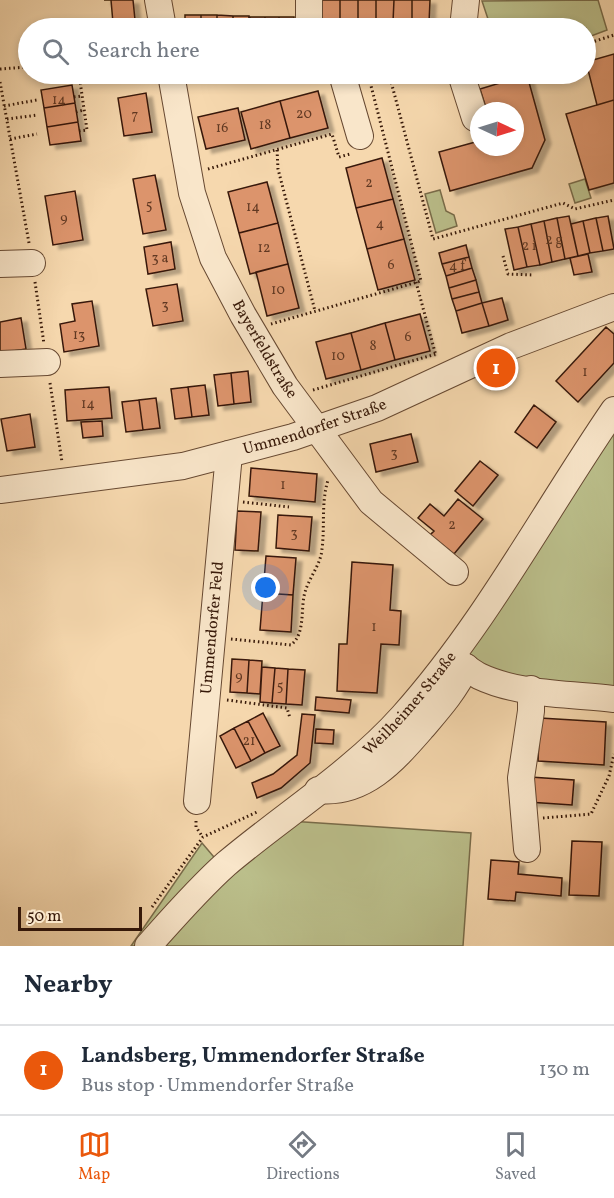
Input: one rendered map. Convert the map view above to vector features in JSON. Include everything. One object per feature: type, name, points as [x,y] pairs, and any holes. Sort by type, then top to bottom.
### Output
[{"type":"street","points":[[158,0],[161,18]]},
{"type":"street","points":[[309,0],[309,18]]},
{"type":"street","points":[[464,18],[466,0]]},
{"type":"street","name":"Bayerfeldstraße","points":[[173,84],[189,175],[213,258],[251,330],[292,396],[371,502],[455,572]]},
{"type":"street","points":[[345,84],[365,145]]},
{"type":"street","points":[[464,84],[470,102]]},
{"type":"street","points":[[0,264],[32,263]]},
{"type":"street","name":"Ummendorfer Straße","points":[[0,490],[183,466],[316,429],[377,408],[511,346],[614,307]]},
{"type":"street","points":[[0,364],[47,362]]},
{"type":"street","name":"Weilheimer Straße","points":[[148,946],[181,908],[225,866],[402,717],[459,662],[614,410]]},
{"type":"street","name":"Ummendorfer Feld","points":[[197,801],[229,454]]},
{"type":"street","points":[[459,662],[497,682],[531,689],[614,699]]},
{"type":"street","points":[[527,849],[521,778],[531,711],[531,689]]},
{"type":"path","points":[[596,41],[614,35]]},
{"type":"path","points":[[0,69],[18,68]]},
{"type":"path","points":[[79,131],[87,130],[80,84]]},
{"type":"path","points":[[251,330],[421,281],[371,84]]},
{"type":"path","points":[[392,84],[433,239],[563,203],[575,209],[614,200]]},
{"type":"path","points":[[74,97],[82,96]]},
{"type":"path","points":[[4,106],[37,100]]},
{"type":"path","points":[[76,111],[84,110]]},
{"type":"path","points":[[7,119],[38,115]]},
{"type":"path","points":[[189,175],[332,134],[339,157],[365,145],[387,146]]},
{"type":"path","points":[[10,139],[37,135]]},
{"type":"path","points":[[277,150],[278,169],[315,311]]},
{"type":"path","points":[[503,256],[508,274],[534,275]]},
{"type":"path","points":[[416,282],[443,379]]},
{"type":"path","points":[[292,396],[436,354]]},
{"type":"path","points":[[212,638],[291,645],[296,641],[300,632],[304,593],[322,551],[324,494],[330,473],[340,461]]},
{"type":"path","points":[[225,501],[289,507]]},
{"type":"path","points":[[207,698],[255,702],[266,706],[287,708],[290,718]]},
{"type":"path","points":[[525,820],[591,814],[609,776],[614,754]]},
{"type":"path","points":[[147,916],[203,837],[266,808]]},
{"type":"green space","points":[[598,0],[607,30],[596,34],[596,18],[488,18],[482,1]]},
{"type":"green space","points":[[585,179],[591,198],[575,203],[569,184]]},
{"type":"green space","points":[[440,190],[446,211],[454,215],[457,226],[436,233],[425,194]]},
{"type":"green space","points":[[614,426],[614,694],[510,687],[458,661]]},
{"type":"green space","points":[[289,821],[471,833],[463,946],[154,946]]},
{"type":"green space","points":[[202,843],[219,863],[142,946],[131,946]]},
{"type":"building","points":[[111,0],[133,0],[135,18],[113,18]]},
{"type":"building","points":[[322,0],[340,0],[340,18],[322,18]]},
{"type":"building","points":[[340,0],[358,0],[358,18],[340,18]]},
{"type":"building","points":[[358,0],[376,0],[376,18],[358,18]]},
{"type":"building","points":[[376,0],[394,0],[393,18],[376,18]]},
{"type":"building","points":[[394,0],[412,0],[412,18],[393,18]]},
{"type":"building","points":[[412,0],[430,0],[429,18],[412,18]]},
{"type":"building","points":[[185,15],[201,15],[201,18],[185,18]]},
{"type":"building","points":[[201,15],[217,15],[217,18],[201,18]]},
{"type":"building","points":[[217,15],[233,16],[233,18],[217,18]]},
{"type":"building","points":[[233,16],[249,16],[249,18],[233,18]]},
{"type":"building","points":[[614,54],[614,100],[597,105],[592,84],[596,84],[596,59]]},
{"type":"building","points":[[497,84],[529,84],[545,140],[532,168],[450,191],[439,152],[470,143],[470,156],[524,156],[524,102],[484,102],[480,89]]},
{"type":"building","points":[[72,85],[75,103],[44,108],[41,90]]},
{"type":"building","points":[[318,91],[328,128],[290,138],[280,101]]},
{"type":"building","points":[[146,93],[152,132],[124,136],[118,98]]},
{"type":"building","points":[[614,100],[614,183],[589,190],[566,114]]},
{"type":"building","points":[[280,101],[290,138],[251,149],[241,112]]},
{"type":"building","points":[[75,103],[78,122],[47,127],[44,108]]},
{"type":"building","points":[[238,108],[245,140],[206,149],[198,117]]},
{"type":"building","points":[[78,122],[81,141],[50,145],[47,127]]},
{"type":"building","points":[[382,158],[393,199],[356,208],[346,168]]},
{"type":"building","points":[[155,175],[166,230],[143,234],[133,179]]},
{"type":"building","points":[[267,182],[278,223],[239,233],[228,192]]},
{"type":"building","points":[[75,191],[83,240],[53,245],[45,196]]},
{"type":"building","points":[[393,199],[404,239],[367,249],[356,208]]},
{"type":"building","points":[[569,216],[578,256],[565,259],[557,218]]},
{"type":"building","points":[[608,216],[614,249],[603,251],[596,218]]},
{"type":"building","points":[[557,218],[565,259],[552,262],[544,221]]},
{"type":"building","points":[[596,218],[603,251],[590,253],[583,221]]},
{"type":"building","points":[[544,221],[552,262],[540,265],[531,224]]},
{"type":"building","points":[[583,221],[590,253],[578,256],[571,224]]},
{"type":"building","points":[[278,223],[288,264],[250,274],[239,233]]},
{"type":"building","points":[[531,224],[540,265],[527,267],[518,227]]},
{"type":"building","points":[[518,227],[527,267],[514,270],[505,229]]},
{"type":"building","points":[[404,239],[415,280],[378,290],[367,249]]},
{"type":"building","points":[[171,242],[175,269],[148,274],[144,247]]},
{"type":"building","points":[[466,245],[469,257],[442,264],[439,253]]},
{"type":"building","points":[[588,254],[592,272],[574,275],[570,258]]},
{"type":"building","points":[[469,257],[472,268],[446,276],[442,264]]},
{"type":"building","points":[[288,264],[299,308],[267,316],[256,272]]},
{"type":"building","points":[[472,268],[476,280],[449,288],[446,276]]},
{"type":"building","points":[[476,280],[479,292],[452,299],[449,288]]},
{"type":"building","points":[[177,284],[183,321],[153,326],[146,289]]},
{"type":"building","points":[[479,292],[482,303],[456,311],[452,299]]},
{"type":"building","points":[[502,298],[508,320],[489,326],[482,303]]},
{"type":"building","points":[[92,301],[99,346],[64,352],[60,324],[75,321],[72,304]]},
{"type":"building","points":[[482,303],[489,326],[462,333],[456,311]]},
{"type":"building","points":[[420,314],[430,351],[395,360],[385,323]]},
{"type":"building","points":[[21,318],[26,349],[0,353],[0,322]]},
{"type":"building","points":[[385,323],[395,360],[361,370],[351,333]]},
{"type":"building","points":[[606,327],[614,334],[614,363],[578,402],[556,381]]},
{"type":"building","points":[[351,333],[361,370],[326,379],[316,342]]},
{"type":"building","points":[[248,371],[251,402],[234,404],[231,373]]},
{"type":"building","points":[[231,373],[234,404],[218,406],[214,375]]},
{"type":"building","points":[[205,385],[209,415],[192,417],[188,387]]},
{"type":"building","points":[[109,387],[112,418],[67,421],[65,390]]},
{"type":"building","points":[[188,387],[192,417],[175,419],[171,389]]},
{"type":"building","points":[[156,398],[160,428],[143,430],[139,400]]},
{"type":"building","points":[[139,400],[143,430],[126,432],[122,402]]},
{"type":"building","points":[[534,405],[556,422],[537,448],[515,432]]},
{"type":"building","points":[[30,414],[35,447],[7,451],[1,419]]},
{"type":"building","points":[[102,421],[103,436],[83,438],[81,422]]},
{"type":"building","points":[[411,434],[418,462],[376,472],[370,444]]},
{"type":"building","points":[[480,461],[498,475],[473,506],[455,491]]},
{"type":"building","points":[[251,468],[317,474],[315,502],[249,496]]},
{"type":"building","points":[[458,499],[483,519],[454,554],[430,535],[434,531],[418,518],[430,504],[444,516]]},
{"type":"building","points":[[237,511],[261,512],[258,551],[235,550]]},
{"type":"building","points":[[278,515],[312,517],[309,551],[276,548]]},
{"type":"building","points":[[266,556],[296,558],[293,595],[263,593]]},
{"type":"building","points":[[352,562],[393,565],[390,610],[401,611],[399,645],[381,644],[377,693],[337,691],[339,644],[347,644]]},
{"type":"building","points":[[263,593],[293,595],[291,632],[260,630]]},
{"type":"building","points":[[232,659],[249,660],[247,693],[230,692]]},
{"type":"building","points":[[249,660],[262,661],[260,694],[247,693]]},
{"type":"building","points":[[262,667],[275,668],[272,703],[260,702]]},
{"type":"building","points":[[275,668],[288,669],[286,704],[272,703]]},
{"type":"building","points":[[288,669],[305,670],[302,705],[286,704]]},
{"type":"building","points":[[316,697],[351,700],[349,713],[315,710]]},
{"type":"building","points":[[263,713],[280,746],[265,753],[248,721]]},
{"type":"building","points":[[302,714],[315,715],[310,763],[281,788],[257,798],[252,783],[273,774],[297,755]]},
{"type":"building","points":[[540,718],[606,722],[604,765],[538,761]]},
{"type":"building","points":[[248,721],[265,753],[251,761],[234,728]]},
{"type":"building","points":[[234,728],[251,761],[236,768],[220,736]]},
{"type":"building","points":[[316,729],[334,730],[333,744],[315,743]]},
{"type":"building","points":[[530,777],[574,780],[572,805],[528,802]]},
{"type":"building","points":[[572,841],[602,842],[599,896],[569,895]]},
{"type":"building","points":[[491,860],[519,862],[518,874],[562,878],[561,896],[516,892],[515,901],[488,899]]},
{"type":"place","name":"Landsberg, Ummendorfer Straße","points":[[496,368]]}]
